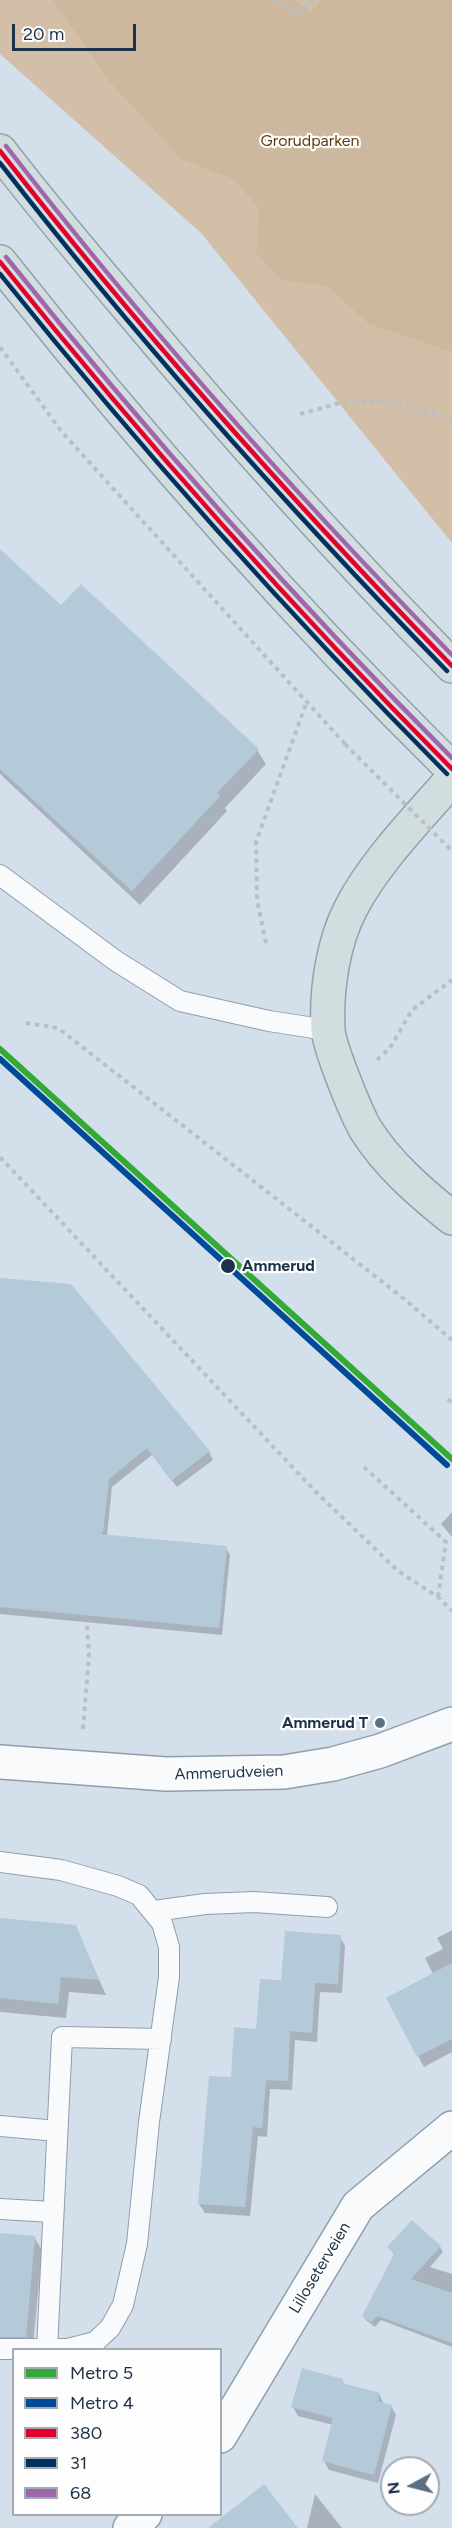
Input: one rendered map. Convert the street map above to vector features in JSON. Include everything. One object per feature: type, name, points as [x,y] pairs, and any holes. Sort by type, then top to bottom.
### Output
[{"type":"highway","points":[[0,151],[104,279],[221,417],[315,522],[443,656]]},
{"type":"highway","points":[[0,262],[132,426],[206,510],[383,701],[452,769]]},
{"type":"highway","points":[[452,779],[390,850],[350,909],[331,967],[327,1030],[343,1077],[366,1130],[412,1186],[452,1218]]},
{"type":"street","name":"Ammerudveien","points":[[0,1762],[166,1774],[284,1772],[333,1764],[380,1751],[452,1724]]},
{"type":"street","name":"Lilloseterveien","points":[[222,2433],[358,2206],[452,2128]]},
{"type":"street","points":[[130,2528],[144,2516]]},
{"type":"lane","points":[[0,874],[116,960],[180,1001],[269,1021],[327,1030]]},
{"type":"lane","points":[[0,1862],[61,1870],[118,1886],[139,1895],[162,1923],[169,1947],[169,1977],[149,2122],[137,2244],[123,2305],[111,2328],[95,2342],[72,2348]]},
{"type":"lane","points":[[154,1911],[205,1904],[254,1902],[327,1907]]},
{"type":"lane","points":[[47,2348],[62,2037],[161,2039]]},
{"type":"lane","points":[[0,2126],[57,2131]]},
{"type":"lane","points":[[0,2209],[53,2212]]},
{"type":"path","points":[[274,0],[293,12],[303,12],[313,0]]},
{"type":"path","points":[[0,347],[61,431],[132,512],[345,744],[452,851]]},
{"type":"path","points":[[300,414],[340,402],[391,401],[452,419]]},
{"type":"path","points":[[266,943],[257,900],[255,842],[307,701]]},
{"type":"path","points":[[439,846],[445,840]]},
{"type":"path","points":[[372,1053],[375,1063],[390,1048],[412,1010],[452,980]]},
{"type":"path","points":[[26,1023],[58,1029],[403,1298],[452,1340]]},
{"type":"path","points":[[0,1157],[315,1491],[398,1571],[438,1597],[452,1611]]},
{"type":"path","points":[[364,1467],[446,1542],[438,1597]]},
{"type":"path","points":[[83,1733],[89,1655],[87,1624]]},
{"type":"green space","name":"Grorudparken","points":[[0,0],[452,0],[452,543],[201,233],[0,54]]},
{"type":"green space","name":"Grorudparken","points":[[53,0],[294,0],[311,12],[322,0],[452,0],[452,352],[369,324],[327,286],[281,280],[256,253],[259,208],[233,179],[181,159],[110,82]]},
{"type":"building","points":[[0,549],[61,605],[81,584],[259,749],[217,793],[220,796],[132,891],[0,769]]},
{"type":"building","points":[[0,1278],[71,1284],[210,1451],[171,1481],[147,1448],[109,1479],[103,1532],[100,1534],[227,1546],[219,1628],[0,1607]]},
{"type":"building","points":[[0,1918],[76,1925],[99,1980],[61,1977],[58,2004],[0,1998]]},
{"type":"building","points":[[285,1931],[341,1935],[338,1984],[315,1983],[312,2033],[290,2031],[288,2081],[266,2080],[262,2128],[253,2127],[245,2207],[198,2204],[209,2076],[231,2077],[234,2027],[256,2029],[260,1979],[281,1980]]},
{"type":"building","points":[[452,1963],[452,2039],[417,2057],[386,1998]]},
{"type":"building","points":[[412,2220],[441,2246],[411,2279],[452,2293],[452,2343],[378,2316],[371,2322],[362,2316],[394,2254],[387,2247]]},
{"type":"building","points":[[0,2233],[35,2236],[26,2337],[0,2337]]},
{"type":"building","points":[[302,2368],[343,2379],[342,2383],[380,2393],[378,2401],[392,2405],[374,2475],[322,2461],[333,2418],[291,2407]]},
{"type":"building","points":[[264,2484],[298,2528],[208,2528]]},
{"type":"metro line","name":"5","points":[[0,1049],[452,1459]]},
{"type":"metro line","name":"4","points":[[0,1059],[447,1465]]},
{"type":"transit line","name":"68","points":[[6,146],[58,213],[222,407],[335,533],[452,655]]},
{"type":"transit line","name":"380","points":[[0,151],[107,284],[219,414],[334,542],[452,666]]},
{"type":"transit line","name":"31","points":[[0,163],[106,295],[216,423],[330,549],[447,671]]},
{"type":"transit line","name":"68","points":[[6,257],[222,514],[335,637],[452,758]]},
{"type":"transit line","name":"380","points":[[0,262],[219,522],[334,647],[452,769]]},
{"type":"transit line","name":"31","points":[[0,274],[107,404],[217,530],[330,653],[447,774]]},
{"type":"place","name":"Ammerud","points":[[228,1266]]},
{"type":"place","name":"Ammerud T","points":[[380,1723]]}]
